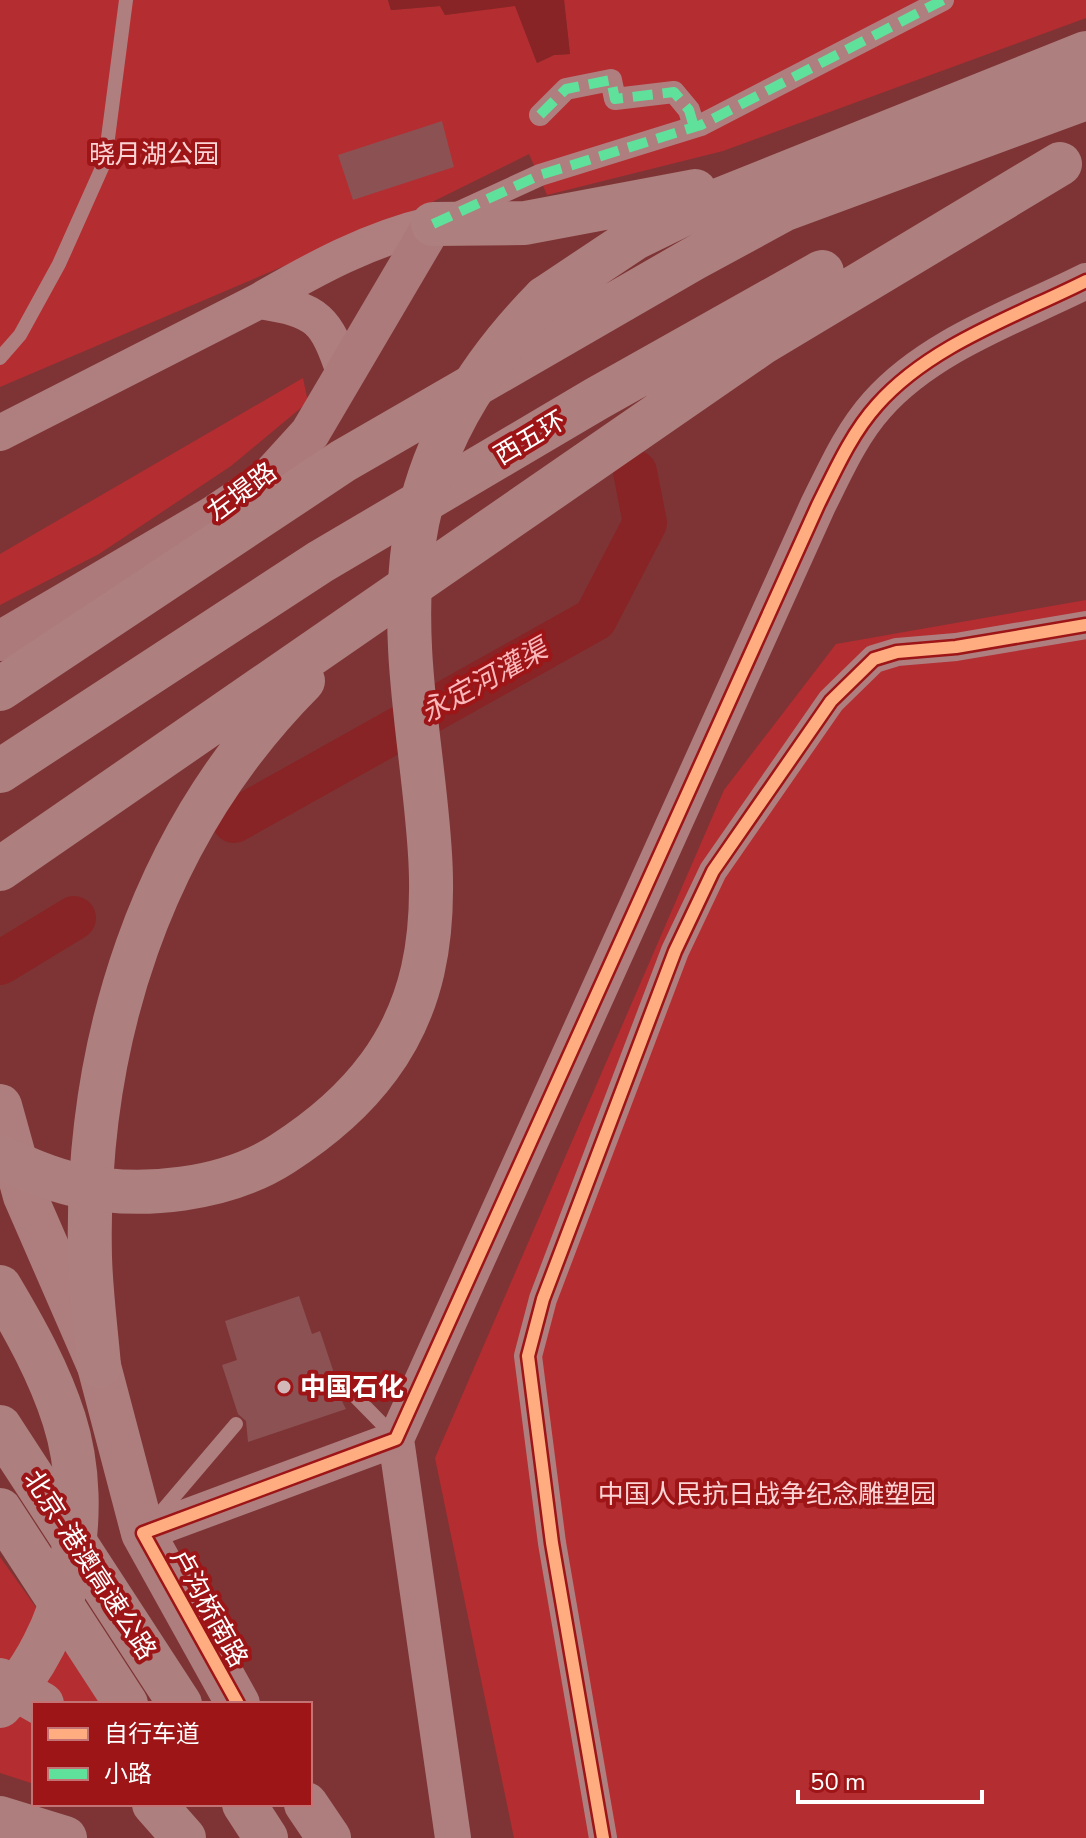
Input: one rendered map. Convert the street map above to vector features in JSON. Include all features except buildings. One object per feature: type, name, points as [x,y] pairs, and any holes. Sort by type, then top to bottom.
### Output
[{"type":"highway","points":[[0,1157],[78,1186],[165,1190],[216,1181],[272,1161],[313,1135],[342,1113],[395,1046],[412,1006],[425,956],[431,910],[428,802],[410,645],[409,593],[415,539],[427,488],[444,440],[475,382],[509,334],[545,298],[635,238],[779,173],[1086,53]]},
{"type":"highway","points":[[0,689],[343,461],[785,209],[1086,98]]},
{"type":"highway","points":[[0,869],[762,343],[1073,159]]},
{"type":"highway","name":"西五环","points":[[0,771],[320,562],[596,399],[825,270],[1073,159]]},
{"type":"highway","points":[[433,224],[525,223],[582,215],[779,173]]},
{"type":"highway","points":[[99,1366],[90,1258],[97,1111],[111,1026],[135,949],[171,864],[220,780],[279,705],[369,615]]},
{"type":"highway","name":"卢沟桥南路","points":[[0,1106],[12,1190],[99,1366],[143,1533],[237,1702]]},
{"type":"highway","points":[[0,1287],[47,1375],[65,1423],[74,1476],[75,1523],[69,1575],[55,1618],[36,1657],[0,1706]]},
{"type":"highway","name":"北京-港澳高速公路","points":[[0,1427],[179,1702]]},
{"type":"highway","name":"北京-港澳高速公路","points":[[0,1510],[125,1702]]},
{"type":"highway","points":[[0,1680],[38,1702]]},
{"type":"highway","points":[[156,1806],[184,1838]]},
{"type":"highway","points":[[192,1806],[213,1838]]},
{"type":"highway","points":[[245,1806],[266,1838]]},
{"type":"highway","points":[[307,1806],[329,1838]]},
{"type":"highway","points":[[0,1818],[65,1838]]},
{"type":"main road","name":"左堤路","points":[[0,641],[213,516],[268,479],[310,433],[433,224]]},
{"type":"street","points":[[0,433],[259,301],[343,253],[393,233],[433,224],[540,175],[694,127],[943,0]]},
{"type":"street","points":[[540,115],[566,89],[611,80],[615,99],[674,92],[689,110],[694,127]]},
{"type":"street","points":[[453,1838],[396,1439],[818,505],[848,446],[876,406],[904,378],[938,354],[1086,281]]},
{"type":"street","points":[[259,301],[294,306],[323,322],[345,375]]},
{"type":"street","points":[[603,1838],[552,1543],[528,1356],[543,1299],[675,951],[713,871],[831,701],[874,659],[897,652],[956,647],[1086,625]]},
{"type":"street","points":[[143,1533],[396,1439]]},
{"type":"lane","points":[[0,358],[20,335],[59,264],[105,161],[126,0]]},
{"type":"lane","points":[[344,1385],[396,1439]]},
{"type":"lane","points":[[143,1533],[236,1424]]},
{"type":"green space","name":"晓月湖公园","points":[[0,0],[388,0],[391,10],[440,6],[445,15],[515,5],[537,63],[554,55],[570,54],[564,0],[1086,0],[1086,18],[723,151],[547,195],[529,154],[418,209],[0,387]]},
{"type":"green space","points":[[303,378],[308,402],[231,466],[99,554],[0,605],[0,554]]},
{"type":"green space","name":"中国人民抗日战争纪念雕塑园","points":[[1086,600],[1086,1838],[514,1838],[435,1458],[724,790],[836,644]]},
{"type":"green space","points":[[0,1557],[104,1702],[32,1702],[32,1783],[0,1773]]},
{"type":"shaded area","points":[[388,0],[564,0],[570,54],[554,55],[537,63],[515,6],[445,15],[440,6],[391,10]]},
{"type":"waterway","name":"永定河灌渠","points":[[234,821],[595,619],[645,523],[635,472]]},
{"type":"waterway","name":"永定河灌渠","points":[[0,963],[74,918]]},
{"type":"marked path","points":[[433,224],[540,175],[701,125],[943,0]]},
{"type":"marked path","points":[[540,115],[566,89],[611,80],[615,99],[674,92],[689,110],[694,127]]},
{"type":"cycle path","points":[[237,1702],[143,1533],[396,1439],[818,505],[851,440],[877,405],[922,365],[975,334],[1086,281]]},
{"type":"cycle path","points":[[603,1838],[552,1543],[528,1356],[543,1299],[675,951],[713,871],[831,701],[874,659],[897,652],[956,647],[1086,625]]},
{"type":"place","name":"中国石化","points":[[284,1387]]}]
